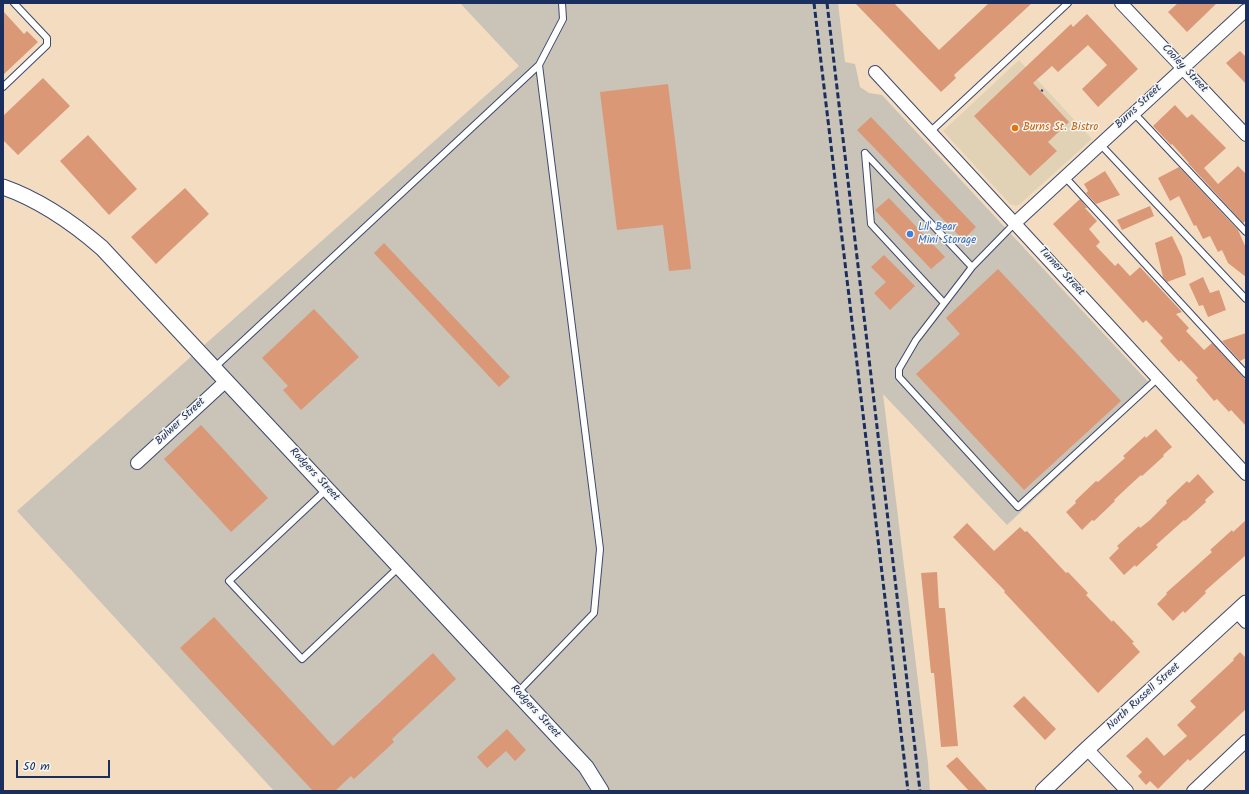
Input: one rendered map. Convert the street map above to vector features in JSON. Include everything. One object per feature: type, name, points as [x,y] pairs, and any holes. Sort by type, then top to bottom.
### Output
[{"type":"street","name":"Cooley Street","points":[[1121,3],[1246,136]]},
{"type":"street","name":"Burns Street","points":[[1015,223],[1065,178],[1133,112],[1246,10]]},
{"type":"street","name":"Turner Street","points":[[875,72],[1246,474]]},
{"type":"street","name":"Rodgers Street","points":[[3,187],[28,197],[49,208],[83,231],[106,252],[586,767],[600,791]]},
{"type":"street","name":"Bulwer Street","points":[[137,463],[226,381]]},
{"type":"street","name":"North Russell Street","points":[[1043,791],[1088,749],[1243,612]]},
{"type":"street","points":[[1193,791],[1246,741]]},
{"type":"street","points":[[1088,749],[1127,791]]},
{"type":"lane","points":[[3,87],[47,45],[47,38],[14,3]]},
{"type":"lane","points":[[214,368],[539,65],[563,18],[562,3]]},
{"type":"lane","points":[[930,131],[1068,3]]},
{"type":"lane","points":[[517,693],[594,613],[600,549],[539,65]]},
{"type":"lane","points":[[1133,112],[1246,232]]},
{"type":"lane","points":[[1100,144],[1246,299]]},
{"type":"lane","points":[[944,303],[871,224],[865,153],[972,267]]},
{"type":"lane","points":[[1065,178],[1246,374]]},
{"type":"lane","points":[[1015,223],[972,267],[944,303],[916,340],[899,369],[899,376],[1018,507],[1158,378]]},
{"type":"lane","points":[[327,489],[229,581],[302,659],[400,567]]},
{"type":"shaded area","points":[[460,3],[838,3],[845,62],[855,64],[860,87],[869,93],[882,95],[1153,387],[1007,525],[883,394],[928,763],[930,791],[274,791],[17,511],[519,66]]},
{"type":"shaded area","points":[[1019,60],[1092,139],[1016,206],[1010,204],[943,131]]},
{"type":"building","points":[[855,3],[894,3],[939,50],[989,3],[1032,3],[954,75],[956,78],[941,92]]},
{"type":"building","points":[[1178,3],[1217,3],[1187,32],[1168,12]]},
{"type":"building","points":[[3,11],[24,34],[27,31],[38,42],[3,75]]},
{"type":"building","points":[[1087,14],[1138,69],[1098,107],[1082,89],[1107,65],[1088,45],[1058,72],[1052,66],[1033,83],[1069,122],[1048,142],[1057,151],[1030,176],[974,116],[1071,24],[1073,27]]},
{"type":"building","points":[[1240,51],[1246,57],[1246,84],[1226,63]]},
{"type":"building","points":[[43,78],[70,106],[18,155],[3,140],[3,116]]},
{"type":"building","points":[[668,84],[691,269],[669,271],[663,225],[617,230],[600,92]]},
{"type":"building","points":[[1175,105],[1187,118],[1192,114],[1226,148],[1204,168],[1218,184],[1238,166],[1246,174],[1246,220],[1243,223],[1172,144],[1171,145],[1153,126]]},
{"type":"building","points":[[871,117],[976,227],[963,240],[857,130]]},
{"type":"building","points":[[88,135],[137,189],[109,215],[60,161]]},
{"type":"building","points":[[1179,167],[1238,230],[1246,248],[1246,277],[1228,263],[1222,250],[1218,252],[1210,236],[1203,239],[1196,225],[1194,226],[1179,196],[1170,201],[1158,178]]},
{"type":"building","points":[[1105,171],[1120,195],[1096,204],[1086,193],[1088,191],[1084,184]]},
{"type":"building","points":[[185,188],[209,214],[156,264],[131,237]]},
{"type":"building","name":"Lil' Bear Mini Storage","points":[[889,198],[945,257],[931,269],[875,210]]},
{"type":"building","points":[[1080,199],[1087,208],[1085,208],[1097,221],[1089,229],[1100,242],[1096,246],[1115,266],[1118,263],[1130,276],[1140,267],[1182,312],[1176,314],[1189,328],[1186,331],[1204,350],[1212,343],[1246,380],[1246,426],[1231,410],[1229,412],[1217,399],[1214,401],[1196,380],[1198,378],[1181,360],[1179,362],[1160,341],[1163,338],[1146,320],[1143,323],[1053,224]]},
{"type":"building","points":[[1150,206],[1154,216],[1122,230],[1117,220]]},
{"type":"building","points":[[1172,236],[1182,257],[1186,275],[1167,282],[1163,277],[1155,243]]},
{"type":"building","points":[[384,243],[510,377],[499,387],[374,253]]},
{"type":"building","points":[[884,255],[915,286],[890,310],[874,293],[886,282],[871,267]]},
{"type":"building","points":[[998,269],[1121,401],[1024,490],[916,374],[960,334],[946,318]]},
{"type":"building","points":[[1203,277],[1210,293],[1219,290],[1226,310],[1208,317],[1203,305],[1199,306],[1189,284]]},
{"type":"building","points":[[314,309],[359,357],[301,410],[283,390],[288,386],[262,358]]},
{"type":"building","points":[[1246,333],[1246,358],[1240,361],[1222,341]]},
{"type":"building","points":[[201,425],[268,498],[231,532],[164,459]]},
{"type":"building","points":[[1156,429],[1172,447],[1163,455],[1164,456],[1114,500],[1115,501],[1094,521],[1092,520],[1082,530],[1066,512],[1096,481],[1098,482],[1125,458],[1123,456],[1145,436],[1146,438]]},
{"type":"building","points":[[1198,474],[1214,492],[1205,500],[1206,502],[1156,545],[1158,547],[1136,567],[1135,565],[1124,575],[1109,558],[1119,548],[1117,546],[1139,526],[1140,528],[1150,520],[1167,503],[1166,501],[1187,481],[1189,483]]},
{"type":"building","points":[[1246,520],[1246,555],[1205,591],[1206,593],[1185,613],[1183,611],[1173,621],[1157,604],[1167,594],[1166,593],[1212,552],[1210,550],[1232,530],[1233,532]]},
{"type":"building","points":[[967,523],[994,551],[1020,527],[1025,532],[1027,531],[1066,573],[1068,572],[1088,593],[1086,595],[1112,622],[1113,620],[1134,642],[1132,643],[1140,652],[1098,693],[1004,592],[1005,591],[953,537]]},
{"type":"building","points":[[937,572],[939,608],[945,608],[958,746],[941,747],[934,673],[931,673],[921,573]]},
{"type":"building","points":[[214,617],[333,746],[433,653],[456,679],[392,739],[394,742],[354,779],[351,776],[335,791],[313,791],[180,648]]},
{"type":"building","points":[[1240,652],[1246,658],[1246,709],[1190,761],[1188,759],[1158,789],[1150,781],[1146,785],[1138,776],[1142,772],[1126,756],[1147,737],[1164,756],[1187,736],[1177,725],[1196,707],[1190,701],[1234,660],[1233,659]]},
{"type":"building","points":[[1024,696],[1056,729],[1045,740],[1013,706]]},
{"type":"building","points":[[507,729],[526,750],[515,761],[506,751],[487,768],[477,757]]},
{"type":"building","points":[[957,757],[988,791],[969,791],[946,766]]},
{"type":"railway","points":[[814,3],[908,791]]},
{"type":"railway","points":[[827,3],[920,791]]},
{"type":"place","name":"Burns St. Bistro","points":[[1015,128]]},
{"type":"place","name":"Lil' Bear Mini Storage","points":[[910,234]]}]
